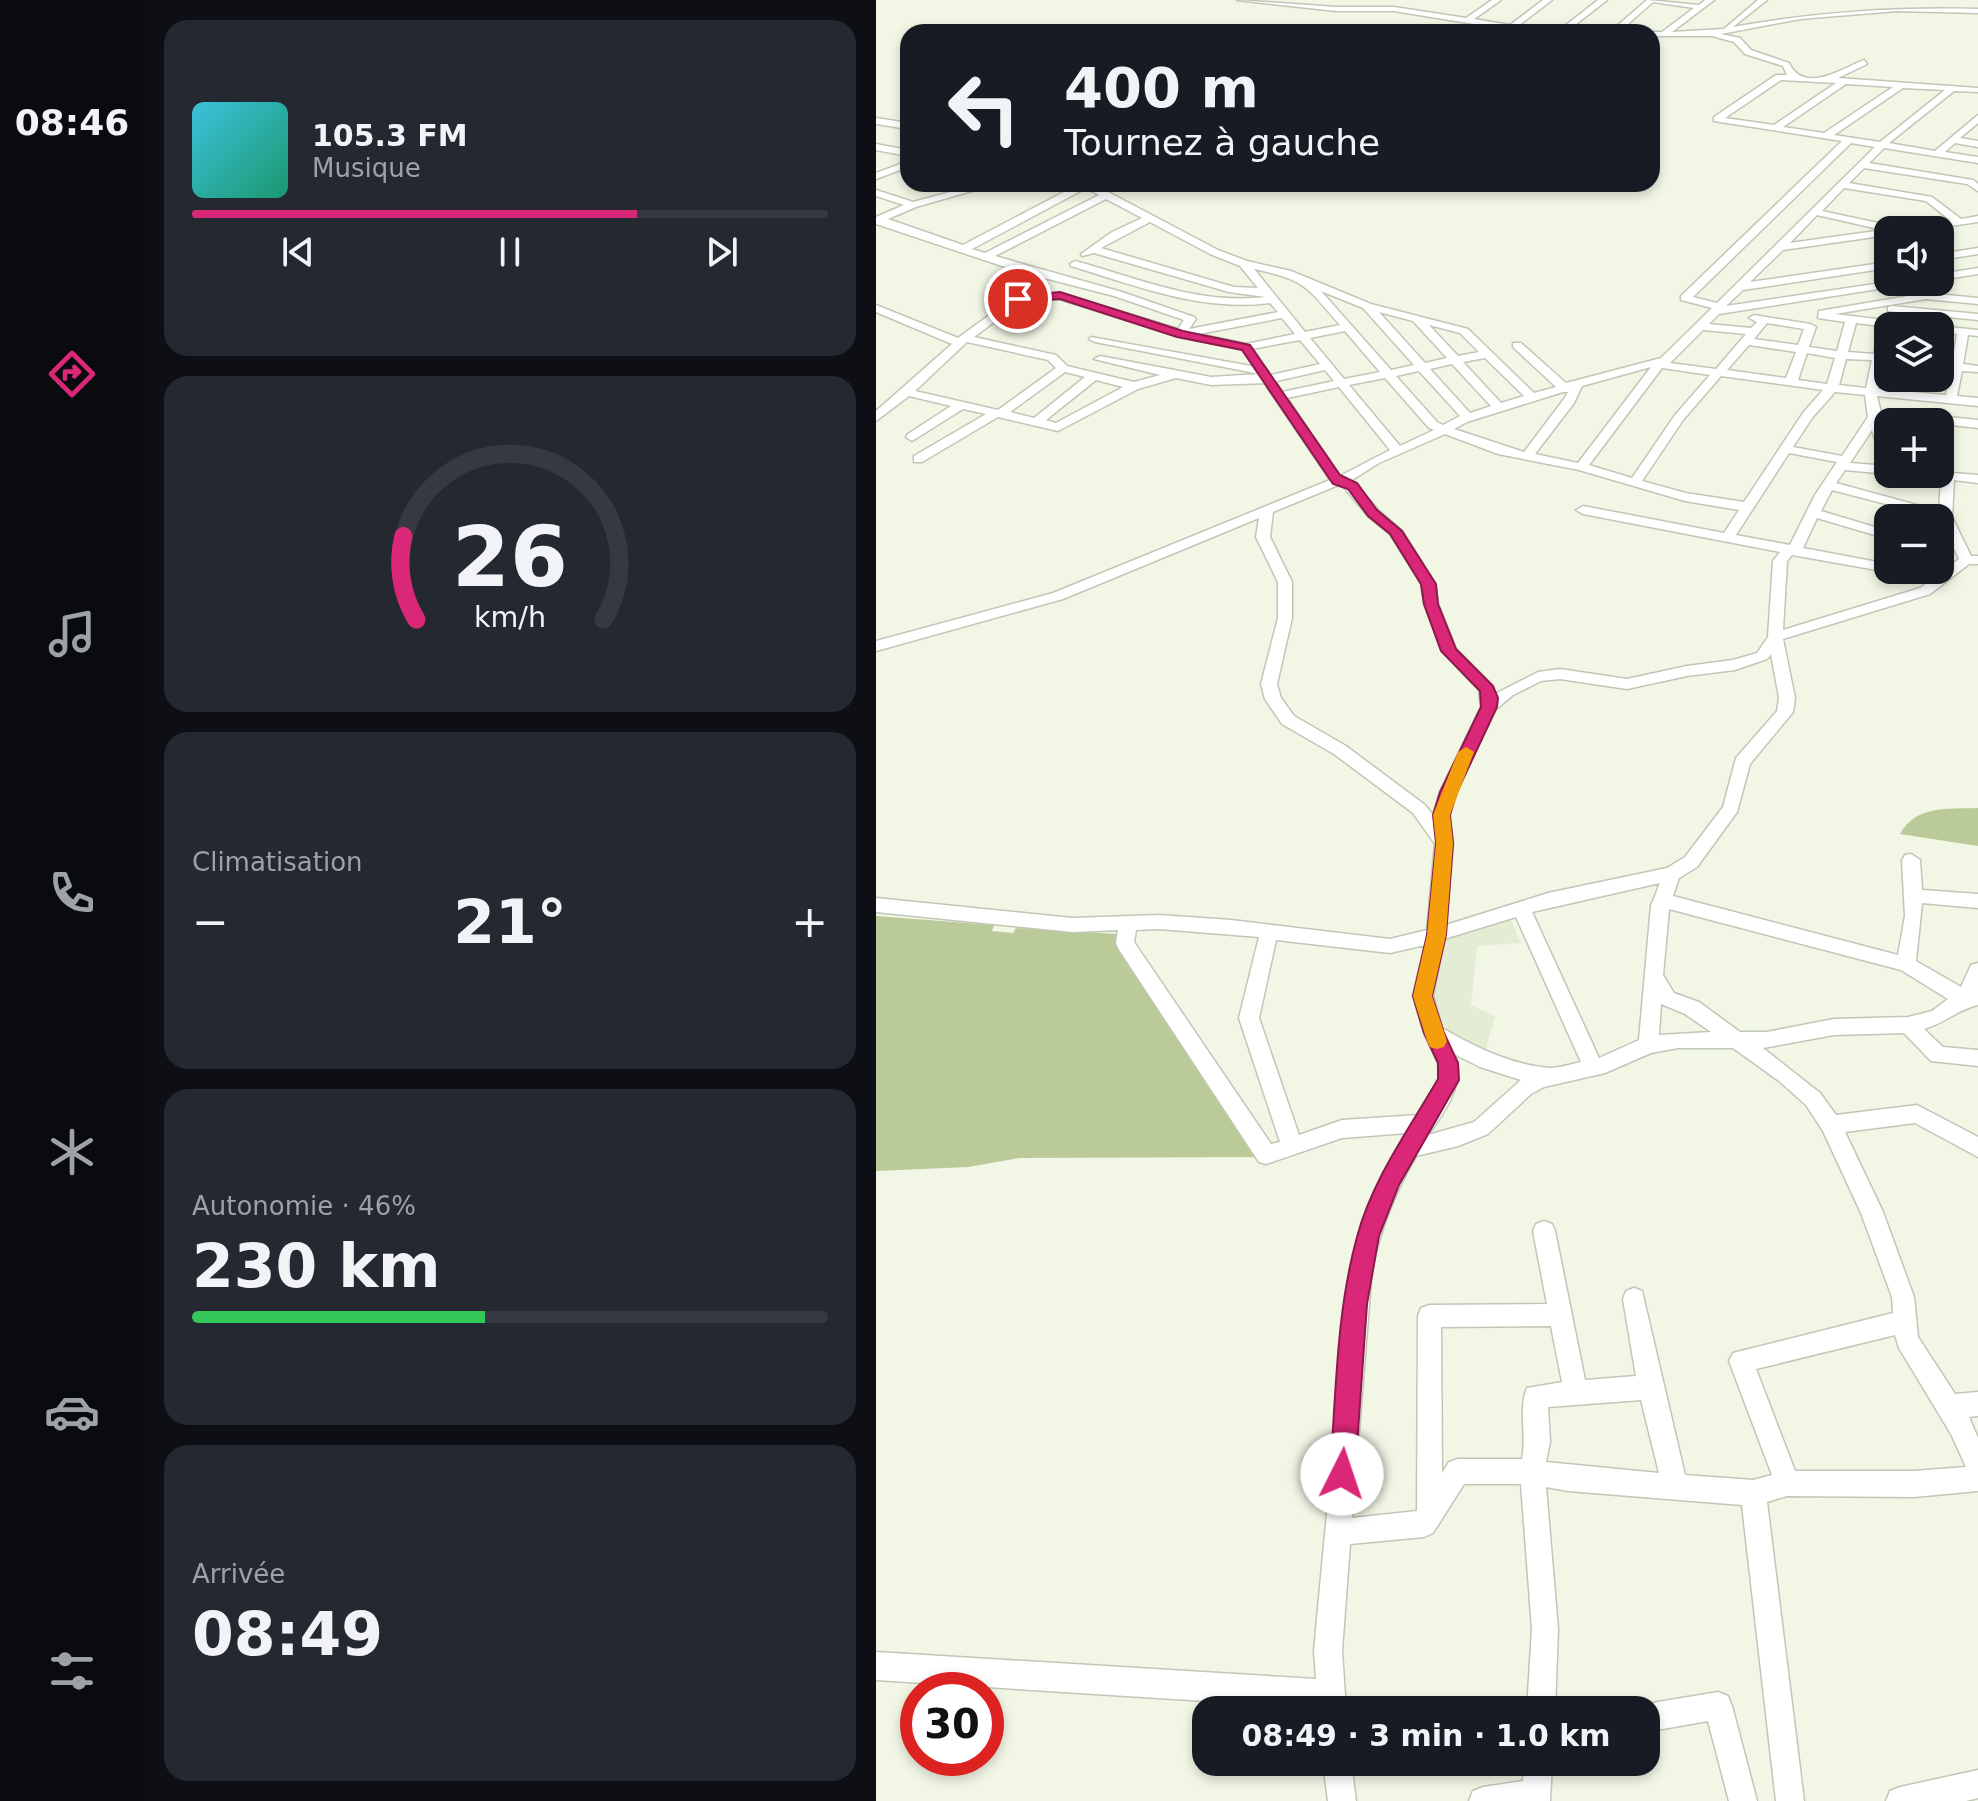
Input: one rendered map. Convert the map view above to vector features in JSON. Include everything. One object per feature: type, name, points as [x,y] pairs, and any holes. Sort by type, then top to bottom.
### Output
[{"type":"street","points":[[1241,0],[1336,9],[1379,8],[1486,24]]},
{"type":"street","points":[[1379,8],[1392,0]]},
{"type":"street","points":[[1467,21],[1497,0]]},
{"type":"street","points":[[1516,24],[1548,0]]},
{"type":"street","points":[[1572,24],[1603,0]]},
{"type":"street","points":[[1610,20],[1625,23],[1653,0],[1701,7]]},
{"type":"street","points":[[1664,34],[1710,0]]},
{"type":"street","points":[[1756,0],[1763,0]]},
{"type":"street","points":[[1724,31],[1763,0]]},
{"type":"street","points":[[1868,0],[1887,10]]},
{"type":"street","points":[[1425,13],[1435,7]]},
{"type":"street","points":[[1800,17],[1810,8]]},
{"type":"street","points":[[1660,34],[1709,34],[1800,17],[1887,10],[1978,11]]},
{"type":"street","points":[[1582,16],[1596,18]]},
{"type":"street","points":[[1709,34],[1737,40],[1748,52],[1786,65],[1789,73],[1800,78]]},
{"type":"street","points":[[1829,80],[1864,62]]},
{"type":"street","points":[[1978,90],[1779,77],[1717,119],[1978,160]]},
{"type":"street","points":[[1776,128],[1845,81]]},
{"type":"street","points":[[1826,136],[1901,85]]},
{"type":"street","points":[[876,646],[1058,596],[1339,480],[1467,417],[1665,361],[1882,145],[1953,88]]},
{"type":"street","points":[[1937,154],[1978,118]]},
{"type":"street","points":[[876,121],[900,125]]},
{"type":"street","points":[[1963,131],[1978,134]]},
{"type":"street","points":[[1791,382],[1810,327],[1718,309],[1685,298],[1849,140]]},
{"type":"street","points":[[1953,140],[1978,144]]},
{"type":"street","points":[[876,147],[900,152]]},
{"type":"street","points":[[1862,165],[1970,182],[1978,188]]},
{"type":"street","points":[[877,176],[900,167]]},
{"type":"street","points":[[1842,185],[1929,199],[1959,222]]},
{"type":"street","points":[[878,220],[913,205],[961,192]]},
{"type":"street","points":[[964,249],[1071,192]]},
{"type":"street","points":[[1104,192],[1244,264],[1306,280],[1367,306],[1464,331],[1532,398]]},
{"type":"street","points":[[876,193],[913,205]]},
{"type":"street","points":[[986,257],[1108,194]]},
{"type":"street","points":[[1815,212],[1874,224]]},
{"type":"street","points":[[1054,277],[1092,249],[1150,218]]},
{"type":"street","points":[[1954,223],[1978,219]]},
{"type":"street","points":[[878,220],[986,257],[1190,319],[1181,334]]},
{"type":"street","points":[[1780,247],[1874,234]]},
{"type":"street","points":[[1092,249],[1233,290],[1269,296]]},
{"type":"street","points":[[1954,256],[1978,251]]},
{"type":"street","points":[[1075,264],[1214,303],[1247,304],[1269,296]]},
{"type":"street","points":[[1244,264],[1397,451]]},
{"type":"street","points":[[1740,287],[1874,267]]},
{"type":"street","points":[[1954,270],[1978,283]]},
{"type":"street","points":[[1954,275],[1978,271]]},
{"type":"street","points":[[1306,280],[1433,425],[1502,451],[1581,467],[1685,497],[1748,507]]},
{"type":"street","points":[[1718,309],[1874,287]]},
{"type":"street","points":[[876,417],[962,341],[1018,299],[1060,296],[1181,334],[1245,345],[1347,327]]},
{"type":"street","points":[[1765,304],[1823,313],[1926,296],[1978,301]]},
{"type":"street","points":[[1781,322],[1808,297]]},
{"type":"street","points":[[1367,306],[1467,417]]},
{"type":"street","points":[[1866,306],[1978,317]]},
{"type":"street","points":[[876,308],[962,341],[1052,357],[1063,368],[1134,386]]},
{"type":"street","points":[[1823,313],[1822,316],[1874,322]]},
{"type":"street","points":[[1181,334],[1285,314]]},
{"type":"street","points":[[1417,319],[1499,408]]},
{"type":"street","points":[[1635,482],[1679,418],[1765,319]]},
{"type":"street","points":[[1727,539],[1807,416],[1832,388],[1851,320]]},
{"type":"street","points":[[1701,326],[1802,349],[1874,357]]},
{"type":"street","points":[[1954,331],[1978,333]]},
{"type":"street","points":[[1951,399],[1963,332]]},
{"type":"street","points":[[1095,339],[1266,376]]},
{"type":"street","points":[[1245,345],[1339,480],[1352,486],[1373,513],[1395,531],[1428,584],[1431,604],[1449,651],[1487,689],[1489,707]]},
{"type":"street","points":[[1517,345],[1571,387]]},
{"type":"street","points":[[1279,396],[1486,354]]},
{"type":"street","points":[[1100,359],[1223,382],[1328,366]]},
{"type":"street","points":[[1656,364],[1832,388],[1978,402]]},
{"type":"street","points":[[1581,467],[1656,364]]},
{"type":"street","points":[[1954,367],[1978,369]]},
{"type":"street","points":[[918,459],[998,414],[1063,368]]},
{"type":"street","points":[[906,392],[1058,427],[1134,386],[1176,374]]},
{"type":"street","points":[[1035,423],[1093,377]]},
{"type":"street","points":[[876,905],[1073,925],[1159,922],[1390,946],[1593,889],[1672,874],[1691,862],[1731,808],[1742,762],[1785,712],[1787,698],[1775,637],[1780,561],[1791,550],[1874,417],[1871,392],[1874,384]]},
{"type":"street","points":[[1527,456],[1570,400],[1571,387]]},
{"type":"street","points":[[1917,392],[1923,408]]},
{"type":"street","points":[[912,437],[961,405]]},
{"type":"street","points":[[1954,423],[1978,424]]},
{"type":"street","points":[[1785,449],[1874,468]]},
{"type":"street","points":[[1954,477],[1978,479]]},
{"type":"street","points":[[1829,485],[1898,504]]},
{"type":"street","points":[[1267,509],[1263,537],[1285,582],[1285,618],[1269,684],[1273,699],[1288,720],[1340,750],[1419,809],[1444,843]]},
{"type":"street","points":[[1583,510],[1874,565]]},
{"type":"street","points":[[1813,513],[1874,531]]},
{"type":"street","points":[[1954,532],[1969,557]]},
{"type":"street","points":[[1331,1696],[1328,1651],[1361,1268],[1368,1236],[1390,1181],[1449,1080],[1448,1063],[1434,1033],[1423,996],[1436,935],[1444,843],[1441,815],[1448,792],[1489,707],[1508,691],[1538,677],[1572,674],[1627,684],[1687,671],[1735,665],[1762,656],[1775,637],[1925,591],[1935,584]]},
{"type":"street","points":[[1906,964],[1914,916],[1911,860]]},
{"type":"street","points":[[1648,1045],[1662,900],[1672,874]]},
{"type":"street","points":[[1914,896],[1978,901]]},
{"type":"street","points":[[1662,900],[1906,964],[1970,999]]},
{"type":"street","points":[[1521,908],[1594,1068]]},
{"type":"street","points":[[1128,923],[1125,943],[1266,1155],[1342,1129],[1425,1123]]},
{"type":"street","points":[[1269,932],[1249,1018],[1292,1147]]},
{"type":"street","points":[[1410,1148],[1458,1137],[1481,1128],[1524,1088],[1540,1079],[1594,1068],[1648,1045],[1678,1040],[1767,1040],[1834,1027],[1908,1025],[1938,1017],[1970,999],[1978,970]]},
{"type":"street","points":[[1654,975],[1667,998],[1692,1008],[1786,1075],[1813,1099],[1831,1125],[1872,1212],[1903,1297],[1907,1340],[1949,1407],[1978,1466]]},
{"type":"street","points":[[1908,1025],[1938,1055],[1978,1058]]},
{"type":"street","points":[[1434,1033],[1473,1056],[1524,1073],[1555,1076]]},
{"type":"street","points":[[1831,1125],[1917,1114],[1978,1148]]},
{"type":"street","points":[[1544,1231],[1576,1393]]},
{"type":"street","points":[[1634,1299],[1650,1387],[1675,1487]]},
{"type":"street","points":[[1430,1515],[1429,1316],[1559,1315]]},
{"type":"street","points":[[1787,1483],[1741,1361],[1905,1321]]},
{"type":"street","points":[[1542,1696],[1545,1629],[1532,1472],[1538,1442],[1535,1396],[1650,1387]]},
{"type":"street","points":[[1949,1407],[1978,1404]]},
{"type":"street","points":[[1338,1532],[1424,1524],[1458,1471],[1532,1472],[1568,1479],[1753,1493],[1787,1483],[1914,1484],[1978,1479]]},
{"type":"street","points":[[1753,1493],[1790,1801]]},
{"type":"street","points":[[876,1666],[1255,1696]]},
{"type":"street","points":[[1660,1716],[1718,1706],[1743,1801]]},
{"type":"street","points":[[1339,1776],[1342,1801]]},
{"type":"street","points":[[1483,1801],[1536,1797],[1537,1776]]},
{"type":"street","points":[[1900,1801],[1978,1784]]},
{"type":"shaded area","points":[[1508,912],[1521,943],[1477,946],[1471,1005],[1495,1016],[1483,1059],[1434,1033],[1423,996],[1436,935]]},
{"type":"green space","points":[[1978,808],[1978,846],[1900,834],[1924,813]]},
{"type":"green space","points":[[876,916],[994,925],[992,931],[1013,933],[1016,928],[1118,934],[1259,1157],[1020,1158],[968,1167],[876,1171]]},
{"type":"slow traffic","points":[[1437,1041],[1423,996],[1436,935],[1444,843],[1441,815],[1466,752]]},
{"type":"route","points":[[1018,299],[1060,296],[1181,334],[1246,347],[1337,481],[1342,479],[1352,486],[1373,513],[1395,531],[1428,584],[1431,604],[1449,651],[1487,689],[1490,698],[1489,707],[1448,792],[1441,815],[1444,843],[1436,935],[1423,996],[1434,1033],[1448,1063],[1449,1080],[1390,1181],[1368,1236],[1356,1304],[1342,1474]]}]
